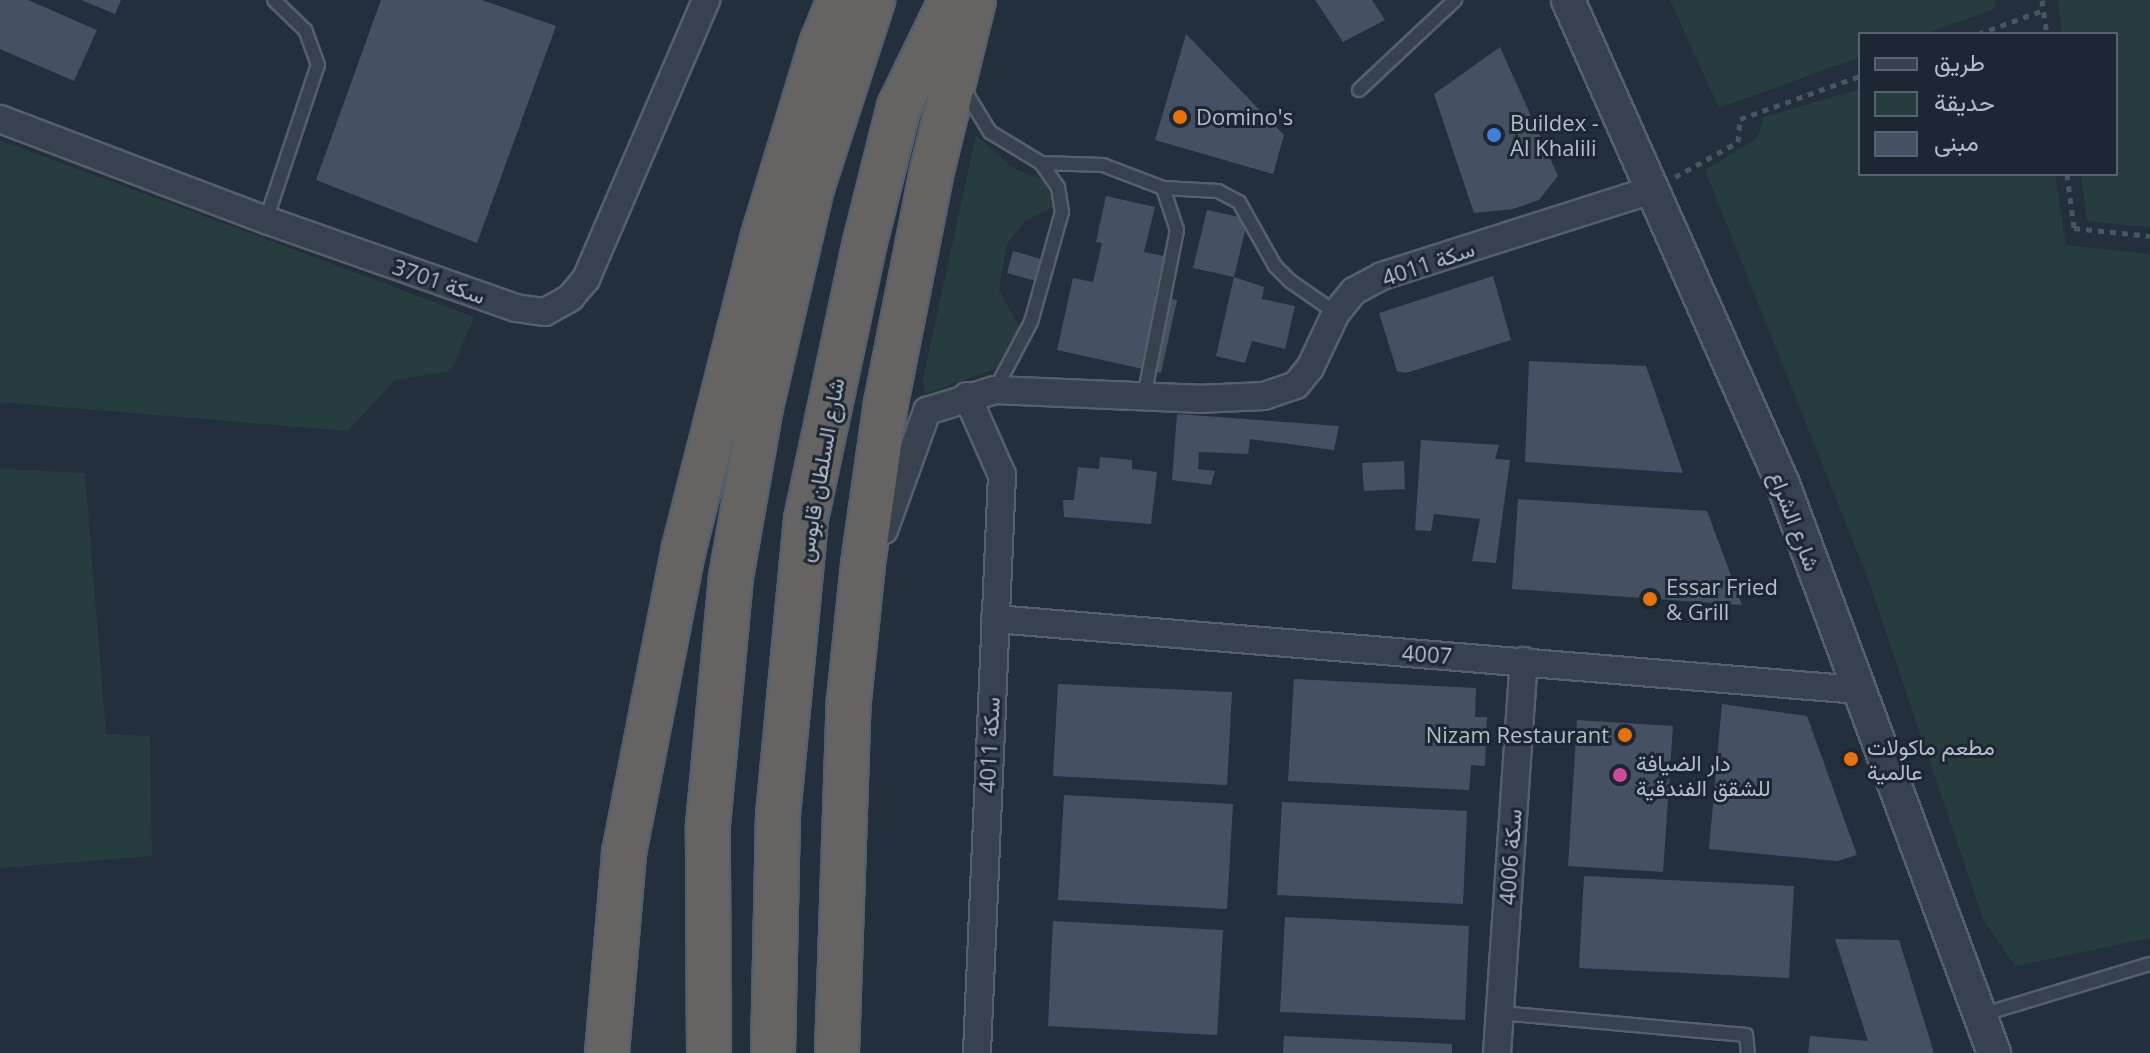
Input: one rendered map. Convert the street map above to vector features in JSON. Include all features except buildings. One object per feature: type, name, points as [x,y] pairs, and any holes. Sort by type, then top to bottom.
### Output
[{"type":"highway","points":[[607,1053],[624,853],[684,548],[762,239],[822,42],[839,0]]},
{"type":"highway","points":[[709,1053],[708,825],[731,577],[761,407],[812,188],[873,0]]},
{"type":"highway","name":"شارع السلطان قابوس","points":[[773,1053],[778,815],[806,519],[865,242],[899,107],[951,0]]},
{"type":"highway","points":[[837,1053],[849,700],[863,564],[886,403],[931,175],[974,0]]},
{"type":"street","name":"سكة 3701","points":[[0,119],[266,220],[516,308],[545,312],[570,298],[586,279],[706,0]]},
{"type":"street","name":"شارع الشراع","points":[[1568,0],[1783,484],[1994,1053]]},
{"type":"street","name":"سكة 4011","points":[[863,564],[882,535],[927,411],[967,396],[995,390],[1144,396],[1264,396],[1296,385],[1310,368],[1336,313],[1354,291],[1382,276],[1651,190]]},
{"type":"street","name":"سكة 4011","points":[[967,396],[1002,475],[977,1053]]},
{"type":"street","name":"4007","points":[[995,619],[1134,633],[1524,661],[1858,690]]},
{"type":"street","name":"سكة 4006","points":[[1497,1053],[1524,661]]},
{"type":"lane","points":[[266,220],[318,65],[305,30],[274,0]]},
{"type":"lane","points":[[1359,90],[1455,0]]},
{"type":"lane","points":[[959,60],[963,89],[990,132],[1041,163],[1058,187],[1062,212],[1031,322],[995,390]]},
{"type":"lane","points":[[1041,163],[1103,165],[1163,188],[1218,191],[1239,202],[1275,266],[1290,281],[1336,313]]},
{"type":"lane","points":[[1144,396],[1177,230],[1163,188]]},
{"type":"lane","points":[[1980,1016],[2150,964]]},
{"type":"lane","points":[[1500,1013],[1746,1035],[1748,1053]]},
{"type":"path","points":[[2042,0],[2047,32]]},
{"type":"path","points":[[1984,32],[2044,10]]},
{"type":"path","points":[[1651,190],[1738,142],[1740,119],[1858,77]]},
{"type":"path","points":[[2067,176],[2074,228],[2150,236]]},
{"type":"green space","points":[[1670,0],[1996,0],[1994,9],[1931,32],[1858,32],[1858,58],[1719,108]]},
{"type":"green space","points":[[2058,0],[2150,0],[2150,227],[2087,221],[2081,176],[2118,176],[2118,32],[2062,32]]},
{"type":"green space","points":[[1858,90],[1858,176],[2055,176],[2066,245],[2150,254],[2150,938],[2015,966],[1983,919],[1868,579],[1705,170],[1757,138],[1764,117]]},
{"type":"green space","points":[[976,135],[1013,168],[1045,181],[1055,206],[1025,221],[1007,244],[999,290],[1019,326],[997,368],[925,394],[923,379]]},
{"type":"green space","points":[[0,140],[474,317],[451,371],[395,380],[348,431],[0,402]]},
{"type":"green space","points":[[0,469],[85,473],[106,734],[150,736],[152,856],[0,868]]},
{"type":"place","name":"Domino's","points":[[1180,117]]},
{"type":"place","name":"Buildex - Al Khalili","points":[[1494,135]]},
{"type":"place","name":"Essar Fried & Grill","points":[[1650,599]]},
{"type":"place","name":"Nizam Restaurant","points":[[1625,735]]},
{"type":"place","name":"مطعم ماكولات عالمية","points":[[1851,759]]},
{"type":"place","name":"دار الضيافة للشقق الفندقية","points":[[1620,775]]}]
